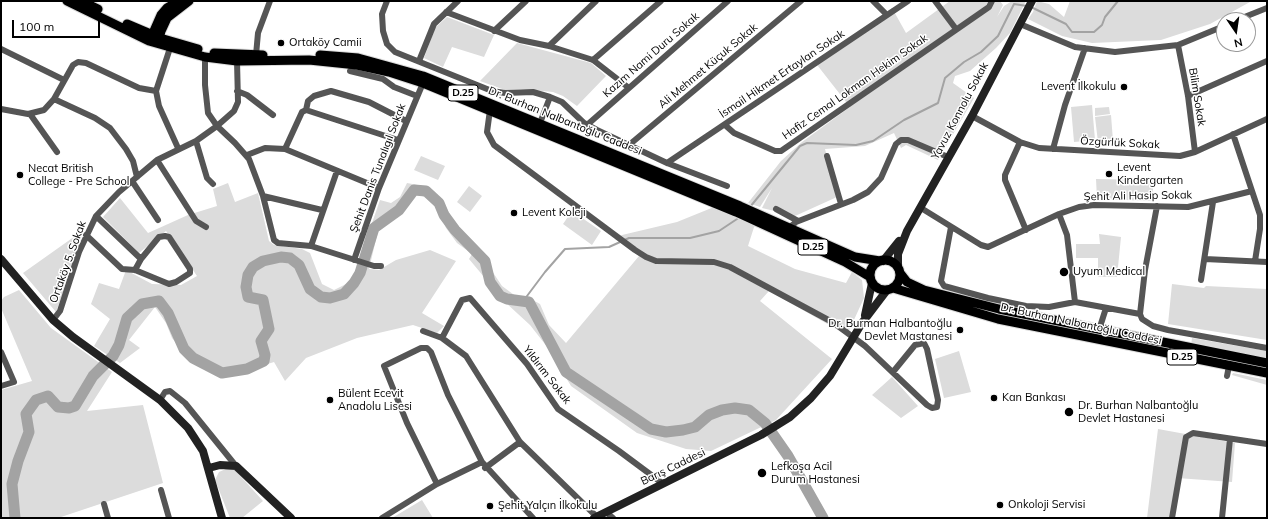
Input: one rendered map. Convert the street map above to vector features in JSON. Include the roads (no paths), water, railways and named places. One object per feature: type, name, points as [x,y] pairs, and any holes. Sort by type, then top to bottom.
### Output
[{"type":"main road","name":"D.25","points":[[67,1],[171,45]]},
{"type":"main road","name":"D.25","points":[[81,1],[155,39]]},
{"type":"main road","points":[[155,39],[158,20],[167,8],[179,1]]},
{"type":"main road","points":[[155,39],[161,31],[167,18],[189,1]]},
{"type":"main road","points":[[132,26],[142,27],[158,20]]},
{"type":"main road","name":"Dr. Burhan Nalbantoğlu Caddesi","points":[[171,45],[217,53],[256,55],[308,54],[358,58],[423,76],[540,123],[756,217],[845,262],[871,280]]},
{"type":"main road","name":"Dr. Burhan Nalbantoğlu Caddesi","points":[[171,45],[205,57],[237,61],[309,60],[357,65],[389,72],[423,83],[738,209]]},
{"type":"main road","name":"Dr. Burhan Nalbantoğlu Caddesi","points":[[756,217],[789,228],[855,257],[881,261]]},
{"type":"main road","name":"D.25","points":[[881,261],[892,262],[899,271]]},
{"type":"main road","points":[[871,280],[872,268],[881,261]]},
{"type":"main road","points":[[890,289],[899,282],[899,271]]},
{"type":"main road","name":"Dr. Burhan Nalbantoğlu Caddesi","points":[[899,271],[907,282],[924,290],[999,309],[1267,363]]},
{"type":"main road","name":"D.25","points":[[871,280],[878,289],[890,289]]},
{"type":"main road","name":"Dr. Burhan Nalbantoğlu Caddesi","points":[[890,289],[998,319],[1229,366],[1267,372]]},
{"type":"street","points":[[256,55],[258,33],[270,1]]},
{"type":"street","points":[[419,61],[434,24],[458,1]]},
{"type":"street","points":[[494,30],[526,1]]},
{"type":"street","points":[[549,46],[596,1]]},
{"type":"street","points":[[594,60],[661,1]]},
{"type":"street","name":"Kazım Nami Duru Sokak","points":[[587,125],[728,1]]},
{"type":"street","name":"Ali Mehmet Küçuk Sokak","points":[[629,145],[801,1]]},
{"type":"street","points":[[873,1],[887,15]]},
{"type":"street","name":"İsmail Hikmet Ertaylan Sokak","points":[[667,163],[908,1]]},
{"type":"street","points":[[935,1],[956,29]]},
{"type":"street","name":"Yavuz Konnolu Sokak","points":[[899,271],[898,254],[907,232],[972,116],[1032,1]]},
{"type":"street","points":[[384,2],[382,21],[387,44],[395,52],[496,92],[530,91],[550,97],[566,105],[587,125],[667,163],[727,186]]},
{"type":"street","name":"Hafiz Cemal Lokman Hekim Sokak","points":[[725,125],[734,133],[775,151],[781,151],[989,7],[992,2]]},
{"type":"street","points":[[1256,12],[1267,8]]},
{"type":"street","points":[[446,12],[520,40],[549,46],[594,60],[629,88]]},
{"type":"street","points":[[1020,24],[1070,45],[1120,52],[1178,45],[1216,29]]},
{"type":"street","points":[[171,45],[156,91],[159,106],[178,148]]},
{"type":"street","name":"Bilim Sokak","points":[[1178,45],[1188,96],[1195,152]]},
{"type":"street","points":[[1053,149],[1064,104],[1085,48]]},
{"type":"street","points":[[1,49],[64,80]]},
{"type":"street","points":[[205,57],[206,104],[208,113],[217,126],[247,155],[263,196],[274,240],[278,243],[310,246],[370,265],[381,266]]},
{"type":"street","points":[[1,116],[4,109],[30,114],[44,110],[54,99],[72,65],[80,61],[139,88],[156,91]]},
{"type":"street","name":"Ortaköy 5. Sokak","points":[[53,320],[60,311],[86,235],[96,216],[134,179],[157,160],[178,148],[196,141],[217,126],[236,108],[237,61]]},
{"type":"street","points":[[1188,96],[1267,61]]},
{"type":"street","points":[[350,71],[383,79],[394,87],[417,96]]},
{"type":"street","name":"Şehit Danis Tunalıgıl Sokak","points":[[356,261],[379,188],[423,83]]},
{"type":"street","points":[[237,91],[247,95],[272,115]]},
{"type":"street","points":[[285,149],[302,112],[306,110],[308,101],[314,96],[331,91],[369,102],[406,121]]},
{"type":"street","points":[[540,123],[550,97]]},
{"type":"street","points":[[54,99],[94,118],[110,128],[126,149],[134,179],[158,220]]},
{"type":"street","points":[[306,110],[398,140]]},
{"type":"street","points":[[490,110],[487,132],[494,145],[635,250],[646,257],[656,260],[714,262],[730,267],[834,323],[854,337],[927,405],[934,408],[937,406],[938,400],[928,349],[924,343],[915,345],[892,372]]},
{"type":"street","points":[[30,114],[57,152]]},
{"type":"street","name":"Özgürlük Sokak","points":[[972,116],[1020,142],[1037,148],[1180,156],[1195,152],[1267,119]]},
{"type":"street","points":[[1233,134],[1252,191],[1261,224],[1255,261]]},
{"type":"street","points":[[789,228],[798,221],[860,197],[874,186],[883,174],[896,144],[901,140],[908,140],[948,158]]},
{"type":"street","points":[[196,141],[207,178],[213,184]]},
{"type":"street","points":[[1020,142],[1004,180],[1026,230]]},
{"type":"street","points":[[247,155],[264,148],[285,149],[379,188]]},
{"type":"street","points":[[827,156],[841,204]]},
{"type":"street","points":[[157,160],[196,221],[206,228]]},
{"type":"street","points":[[310,246],[337,171]]},
{"type":"street","name":"Şehit Ali Hasip Sokak","points":[[921,208],[986,247],[1059,214],[1089,205],[1188,207],[1213,202],[1252,191]]},
{"type":"street","points":[[263,196],[322,210]]},
{"type":"street","points":[[1201,280],[1213,202]]},
{"type":"street","points":[[1157,206],[1145,270],[1140,314],[1144,321],[1157,327],[1267,348]]},
{"type":"street","points":[[776,209],[798,221]]},
{"type":"street","points":[[1059,214],[1067,235],[1074,302]]},
{"type":"street","points":[[96,216],[141,259]]},
{"type":"street","points":[[951,227],[940,281],[943,285],[988,298],[1026,306],[1049,307],[1074,302],[1140,314]]},
{"type":"street","name":"Yavuz Konnolu Sokak","points":[[881,261],[907,232]]},
{"type":"street","points":[[86,235],[122,269],[135,270],[169,284],[176,282],[190,272],[190,268],[167,236],[159,238],[141,259],[135,270]]},
{"type":"street","points":[[1,259],[53,320],[73,338],[160,400],[174,413],[192,434],[203,451],[222,518]]},
{"type":"street","points":[[1205,259],[1267,262]]},
{"type":"street","points":[[862,323],[871,280]]},
{"type":"street","points":[[862,323],[890,289]]},
{"type":"street","name":"Yıldırım Sokak","points":[[442,338],[462,300],[470,298],[527,364],[558,409],[619,451],[662,484]]},
{"type":"street","points":[[1099,330],[1106,308]]},
{"type":"street","name":"Barış Caddesi","points":[[595,517],[761,435],[780,424],[817,392],[836,367],[862,323]]},
{"type":"street","points":[[422,331],[442,338],[470,361],[520,442],[595,517]]},
{"type":"street","points":[[437,484],[385,373],[384,366],[387,363],[421,348],[427,348],[431,352],[448,395],[484,465],[533,518]]},
{"type":"street","points":[[1,352],[14,382],[1,386]]},
{"type":"street","points":[[1227,376],[1229,366]]},
{"type":"street","points":[[160,400],[165,392],[170,391],[185,403],[236,466],[291,518]]},
{"type":"street","points":[[1172,518],[1186,437],[1193,433],[1230,440],[1267,444]]},
{"type":"street","points":[[1222,518],[1230,440]]},
{"type":"street","points":[[382,518],[437,484],[484,465],[520,442]]},
{"type":"street","points":[[209,468],[220,465],[236,466]]},
{"type":"street","points":[[161,490],[169,518]]},
{"type":"street","points":[[104,504],[108,518]]},
{"type":"street","points":[[606,512],[613,518]]},
{"type":"waterway","points":[[1031,7],[1066,24],[1072,32],[1094,32],[1102,25],[1105,17],[1118,1]]},
{"type":"waterway","points":[[750,207],[800,146],[807,143],[856,145],[873,141],[904,120],[938,103],[945,78],[964,62],[981,52],[998,36],[1014,4],[1027,6]]},
{"type":"waterway","points":[[15,518],[12,484],[18,461],[29,432],[26,414],[36,400],[48,396],[58,407],[69,408],[75,406],[93,376],[113,356],[119,345],[127,318],[142,304],[159,301],[168,313],[184,349],[193,358],[222,373],[247,369],[264,361],[265,355],[261,341],[269,329],[263,300],[248,297],[246,287],[248,275],[253,267],[263,261],[281,257],[290,258],[299,265],[310,289],[321,297],[330,298],[344,294],[354,283],[360,273],[374,228],[399,210],[414,190],[426,191],[439,203],[444,215],[455,230],[485,261],[490,282],[500,296],[507,299],[529,302],[566,372],[651,429],[666,432],[683,430],[695,427],[709,415],[722,410],[735,408],[749,410],[765,423],[788,456],[823,518]]},
{"type":"waterway","points":[[524,300],[565,249],[609,247],[629,238],[690,238],[719,231],[740,217]]},
{"type":"place","name":"Ortaköy Camii","points":[[281,43]]},
{"type":"place","name":"Levent İlkokulu","points":[[1124,87]]},
{"type":"place","name":"Levent Kindergarten","points":[[1109,174]]},
{"type":"place","name":"Necat British College - Pre School","points":[[20,175]]},
{"type":"place","name":"Levent Koleji","points":[[514,213]]},
{"type":"place","name":"Uyum Medical","points":[[1064,272]]},
{"type":"place","name":"Dr. Burman Halbantoğlu Devlet Mastanesi","points":[[960,330]]},
{"type":"place","name":"Kan Bankası","points":[[994,398]]},
{"type":"place","name":"Bülent Ecevit Anadolu Lisesi","points":[[330,400]]},
{"type":"place","name":"Dr. Burhan Nalbantoğlu Devlet Hastanesi","points":[[1069,412]]},
{"type":"place","name":"Lefkoşa Acil Durum Hastanesi","points":[[762,473]]},
{"type":"place","name":"Onkoloji Servisi","points":[[1000,505]]},
{"type":"place","name":"Şehit Yalçın İlkokulu","points":[[490,506]]}]
